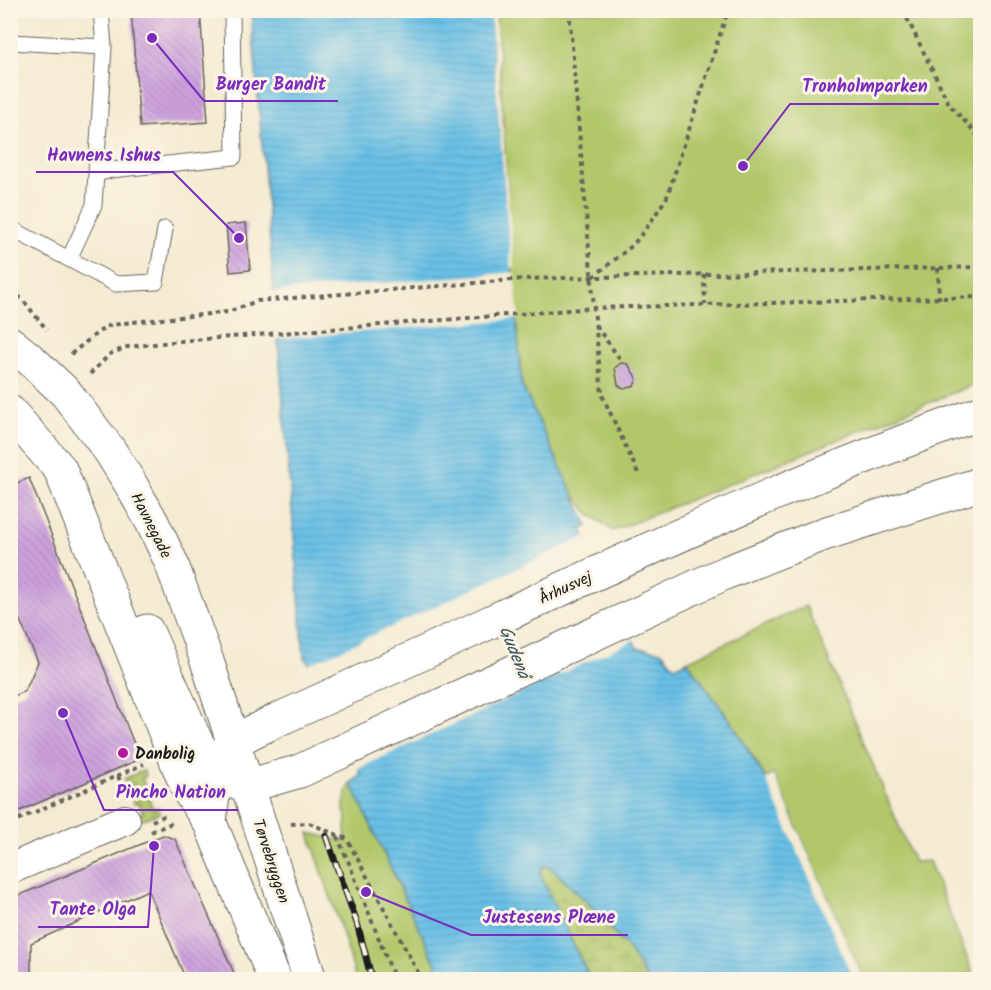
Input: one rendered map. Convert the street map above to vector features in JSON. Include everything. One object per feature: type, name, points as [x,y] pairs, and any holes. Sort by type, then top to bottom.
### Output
[{"type":"main road","name":"Havnegade","points":[[10,344],[66,393],[110,452],[153,522],[185,598],[234,743]]},
{"type":"main road","points":[[10,412],[60,469],[114,558],[205,757],[218,773],[232,782],[248,786],[300,771],[725,573],[824,534],[981,484]]},
{"type":"main road","name":"Århusvej","points":[[234,743],[278,720],[604,569],[770,495],[893,445],[981,413]]},
{"type":"main road","points":[[60,469],[188,790],[210,823],[275,980]]},
{"type":"main road","points":[[210,823],[212,797],[218,773],[224,756],[234,743]]},
{"type":"main road","name":"Tørvebryggen","points":[[234,743],[310,980]]},
{"type":"street","points":[[10,869],[125,820]]},
{"type":"lane","points":[[69,259],[94,205],[104,47],[101,10]]},
{"type":"lane","points":[[96,174],[111,170],[234,157],[232,10]]},
{"type":"lane","points":[[10,42],[104,47]]},
{"type":"lane","points":[[10,228],[116,284],[156,282],[165,229]]},
{"type":"path","points":[[569,10],[602,395],[638,473]]},
{"type":"path","points":[[592,277],[633,245],[667,197],[728,10]]},
{"type":"path","points":[[903,10],[949,104],[981,138]]},
{"type":"path","points":[[68,357],[108,326],[228,312],[257,301],[524,279],[981,267]]},
{"type":"path","points":[[938,268],[939,298]]},
{"type":"path","points":[[704,274],[705,305]]},
{"type":"path","points":[[10,291],[22,299],[48,332]]},
{"type":"path","points":[[66,393],[110,354],[127,347],[167,342],[594,308],[981,297]]},
{"type":"path","points":[[596,325],[620,359]]},
{"type":"path","points":[[10,823],[149,762]]},
{"type":"path","points":[[309,823],[346,839],[422,980]]},
{"type":"path","points":[[336,835],[395,980]]},
{"type":"green space","points":[[496,11],[980,11],[980,382],[613,531],[588,513],[572,492],[522,385]]},
{"type":"green space","points":[[806,606],[914,862],[929,861],[973,973],[955,979],[863,979],[774,776],[766,779],[732,723],[687,661]]},
{"type":"green space","points":[[144,770],[146,776],[142,778],[146,789],[151,787],[154,796],[149,799],[153,809],[158,807],[160,813],[141,820],[138,815],[143,813],[139,803],[134,804],[131,797],[136,795],[132,785],[127,786],[124,779]]},
{"type":"green space","points":[[351,783],[443,979],[356,979],[309,833],[345,841],[347,818],[344,804]]},
{"type":"green space","points":[[542,866],[549,866],[591,906],[629,950],[647,979],[590,979],[540,875]]},
{"type":"water","name":"Gudenå","points":[[251,11],[490,11],[522,385],[588,526],[582,529],[637,648],[661,651],[675,667],[687,661],[732,723],[765,778],[774,775],[863,979],[647,979],[629,950],[591,906],[549,866],[543,866],[540,875],[590,979],[443,979],[351,783],[361,775],[304,658]]},
{"type":"pier","points":[[493,10],[514,268],[511,268],[490,11]]},
{"type":"pier","points":[[514,272],[519,319],[275,339],[271,292]]},
{"type":"pier","points":[[588,536],[636,639],[355,770],[306,666]]},
{"type":"pier","points":[[774,775],[863,979],[853,979],[766,779]]},
{"type":"building","points":[[131,10],[200,10],[208,122],[140,127]]},
{"type":"building","points":[[246,223],[250,270],[230,272],[226,225]]},
{"type":"building","points":[[621,363],[628,364],[637,379],[634,386],[624,389],[618,385],[615,368]]},
{"type":"building","points":[[29,478],[140,759],[10,815],[10,698],[25,691],[38,662],[10,597],[10,486]]},
{"type":"building","points":[[163,835],[175,839],[237,980],[186,980],[148,890],[31,943],[31,978],[10,979],[10,899]]},
{"type":"railway","points":[[326,836],[357,923],[372,980]]},
{"type":"place","name":"Burger Bandit","points":[[152,38]]},
{"type":"place","name":"Tronholmparken","points":[[743,166]]},
{"type":"place","name":"Havnens Ishus","points":[[239,238]]},
{"type":"place","name":"Pincho Nation","points":[[63,713]]},
{"type":"place","name":"Danbolig","points":[[123,753]]},
{"type":"place","name":"Tante Olga","points":[[154,846]]},
{"type":"place","name":"Justesens Plæne","points":[[366,892]]}]
